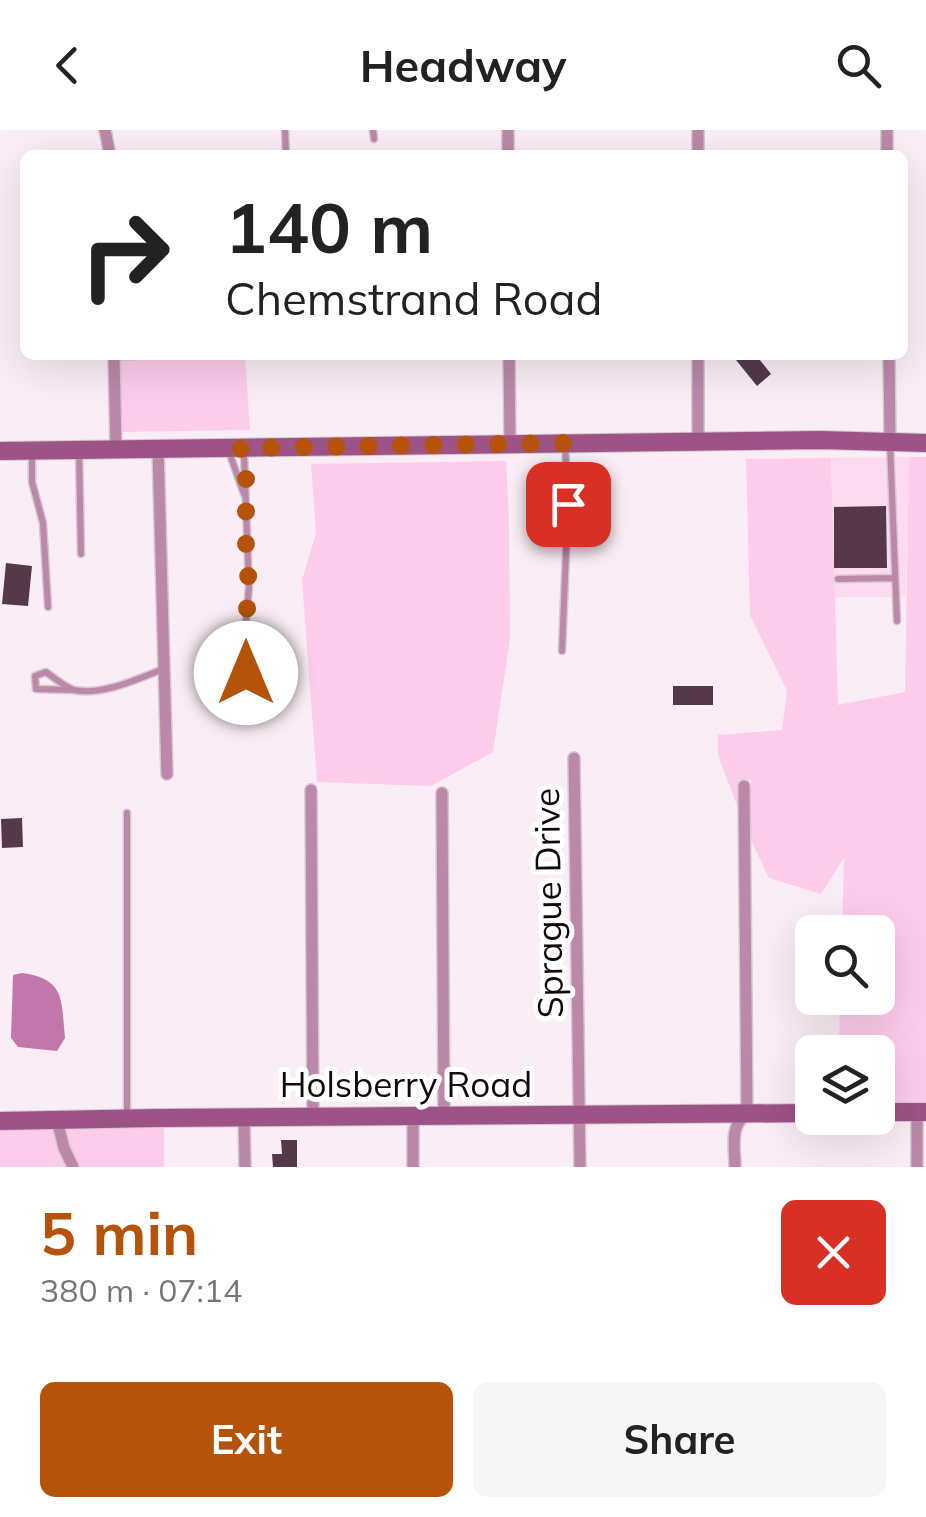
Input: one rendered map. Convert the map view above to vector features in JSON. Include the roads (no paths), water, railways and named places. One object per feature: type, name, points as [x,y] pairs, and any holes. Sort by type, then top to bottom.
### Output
[{"type":"street","points":[[114,360],[116,450]]},
{"type":"street","points":[[509,360],[510,444]]},
{"type":"street","points":[[698,360],[698,441]]},
{"type":"street","points":[[889,360],[890,438]]},
{"type":"street","points":[[0,451],[820,440],[890,438],[926,432]]},
{"type":"street","points":[[890,438],[926,443]]},
{"type":"street","points":[[158,450],[167,774]]},
{"type":"street","name":"Sprague Drive","points":[[574,758],[580,1167]]},
{"type":"street","points":[[735,1167],[734,1130],[747,1114],[744,786]]},
{"type":"street","points":[[311,790],[313,1117]]},
{"type":"street","points":[[442,793],[444,1116]]},
{"type":"street","points":[[895,1112],[921,1112],[917,1167]]},
{"type":"street","name":"Holsberry Road","points":[[0,1122],[795,1113]]},
{"type":"street","points":[[413,1116],[413,1167]]},
{"type":"street","points":[[244,1117],[244,1167]]},
{"type":"street","points":[[57,1120],[73,1167]]},
{"type":"lane","points":[[890,438],[896,621]]},
{"type":"lane","points":[[562,651],[568,504],[565,443]]},
{"type":"lane","points":[[234,448],[246,502]]},
{"type":"lane","points":[[234,448],[246,454],[246,673]]},
{"type":"lane","points":[[79,450],[80,554]]},
{"type":"lane","points":[[32,451],[32,482],[44,523],[48,607]]},
{"type":"lane","points":[[838,580],[895,578]]},
{"type":"lane","points":[[74,690],[46,672],[35,676],[36,689],[74,690],[109,688],[163,670]]},
{"type":"lane","points":[[127,813],[127,1118]]}]
